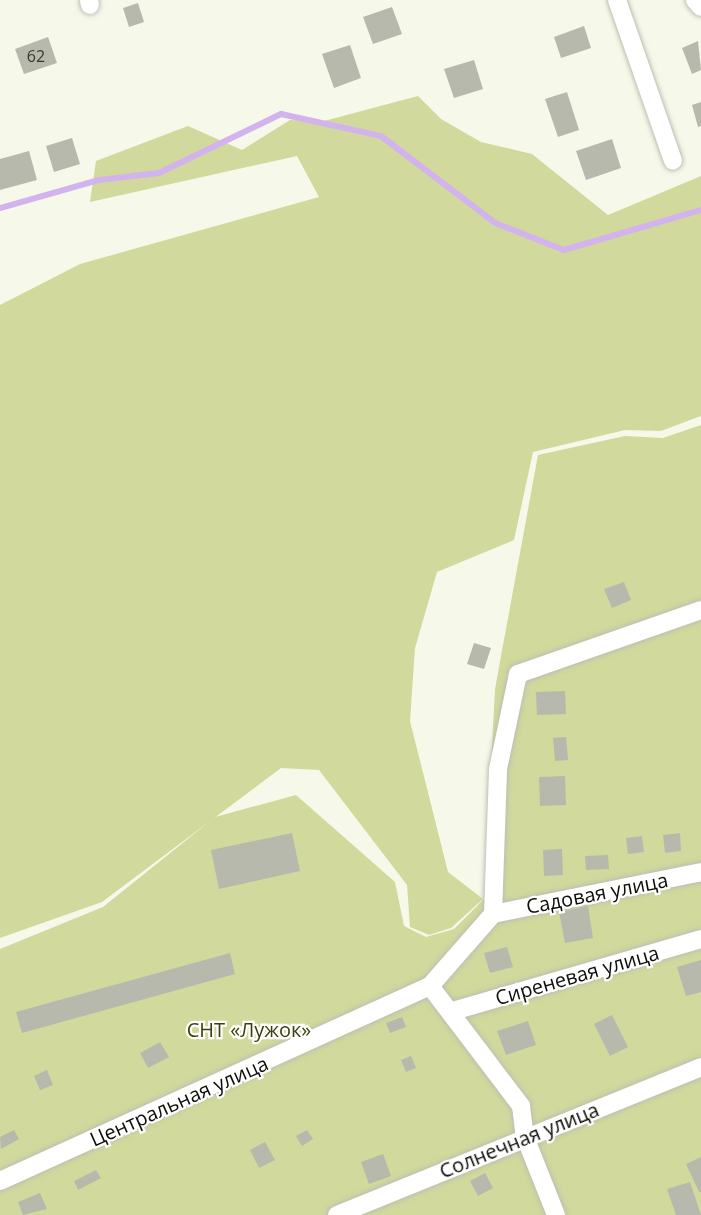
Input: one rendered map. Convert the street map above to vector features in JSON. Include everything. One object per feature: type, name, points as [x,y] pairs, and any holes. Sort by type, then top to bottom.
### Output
[{"type":"lane","points":[[617,0],[673,161]]},
{"type":"lane","points":[[695,0],[701,8]]},
{"type":"lane","points":[[493,914],[498,769],[518,674],[701,610]]},
{"type":"lane","name":"Садовая улица","points":[[493,914],[701,872]]},
{"type":"lane","name":"Центральная улица","points":[[0,1181],[430,986],[493,914]]},
{"type":"lane","name":"Сиреневая улица","points":[[453,1011],[701,939]]},
{"type":"lane","points":[[430,986],[453,1011],[521,1106],[525,1137],[556,1215]]},
{"type":"lane","name":"Солнечная улица","points":[[337,1215],[701,1067]]},
{"type":"green space","points":[[418,96],[441,119],[481,142],[532,154],[608,215],[701,176],[701,416],[661,431],[625,430],[533,452],[514,540],[437,572],[415,648],[410,721],[448,872],[483,899],[451,928],[429,935],[410,927],[407,885],[319,770],[281,768],[102,902],[0,938],[0,305],[80,264],[319,197],[297,156],[90,202],[96,161],[188,126],[242,150],[290,120],[324,121]]},
{"type":"green space","name":"СНТ «Лужок»","points":[[701,425],[701,1215],[0,1215],[0,949],[103,907],[215,817],[296,795],[395,882],[404,926],[426,937],[454,929],[484,899],[495,689],[538,455],[625,436],[663,438]]},
{"type":"building","points":[[138,3],[144,22],[129,27],[123,8]]},
{"type":"building","points":[[392,7],[402,34],[373,44],[363,17]]},
{"type":"building","points":[[584,26],[591,48],[561,58],[554,37]]},
{"type":"building","points":[[48,37],[57,63],[24,74],[15,49]]},
{"type":"building","points":[[698,41],[701,70],[692,74],[682,48]]},
{"type":"building","points":[[350,45],[361,78],[334,88],[322,54]]},
{"type":"building","points":[[474,60],[483,89],[454,98],[444,69]]},
{"type":"building","points":[[567,92],[579,130],[558,137],[545,99]]},
{"type":"building","points":[[701,102],[701,126],[698,127],[692,105]]},
{"type":"building","points":[[72,138],[80,164],[54,172],[46,146]]},
{"type":"building","points":[[612,139],[621,168],[586,180],[576,151]]},
{"type":"building","points":[[29,151],[37,180],[0,190],[0,159]]},
{"type":"building","points":[[624,582],[631,600],[612,608],[604,589]]},
{"type":"building","points":[[474,643],[491,648],[484,669],[467,664]]},
{"type":"building","points":[[565,691],[566,714],[537,715],[536,692]]},
{"type":"building","points":[[566,737],[568,760],[555,761],[553,738]]},
{"type":"building","points":[[565,776],[566,805],[540,806],[539,777]]},
{"type":"building","points":[[292,833],[300,871],[219,889],[211,850]]},
{"type":"building","points":[[680,833],[681,851],[665,853],[663,835]]},
{"type":"building","points":[[642,836],[644,852],[628,854],[626,838]]},
{"type":"building","points":[[562,849],[563,875],[544,876],[543,850]]},
{"type":"building","points":[[608,855],[609,869],[586,870],[585,856]]},
{"type":"building","points":[[588,906],[593,938],[565,943],[559,912]]},
{"type":"building","points":[[507,947],[513,967],[490,973],[484,953]]},
{"type":"building","points":[[230,953],[235,974],[22,1033],[16,1012]]},
{"type":"building","points":[[701,960],[701,992],[686,996],[677,967]]},
{"type":"building","points":[[612,1015],[628,1047],[610,1056],[594,1024]]},
{"type":"building","points":[[402,1017],[406,1027],[390,1033],[386,1023]]},
{"type":"building","points":[[528,1021],[536,1045],[506,1055],[497,1031]]},
{"type":"building","points":[[160,1042],[169,1057],[148,1068],[140,1053]]},
{"type":"building","points":[[411,1056],[416,1068],[406,1072],[401,1060]]},
{"type":"building","points":[[47,1070],[53,1085],[40,1090],[34,1076]]},
{"type":"building","points":[[14,1130],[19,1139],[1,1149],[0,1137]]},
{"type":"building","points":[[307,1130],[313,1139],[302,1146],[296,1136]]},
{"type":"building","points":[[265,1142],[275,1160],[259,1168],[250,1150]]},
{"type":"building","points":[[383,1154],[391,1176],[369,1184],[361,1162]]},
{"type":"building","points":[[701,1157],[701,1192],[699,1192],[686,1164]]},
{"type":"building","points":[[96,1170],[101,1178],[78,1190],[74,1181]]},
{"type":"building","points":[[485,1173],[493,1188],[478,1196],[470,1181]]},
{"type":"building","points":[[690,1182],[701,1215],[676,1215],[667,1189]]},
{"type":"building","points":[[40,1193],[47,1209],[23,1215],[18,1202]]},
{"type":"waterway","points":[[0,208],[99,180],[159,173],[281,114],[381,136],[495,223],[564,250],[701,210]]}]
